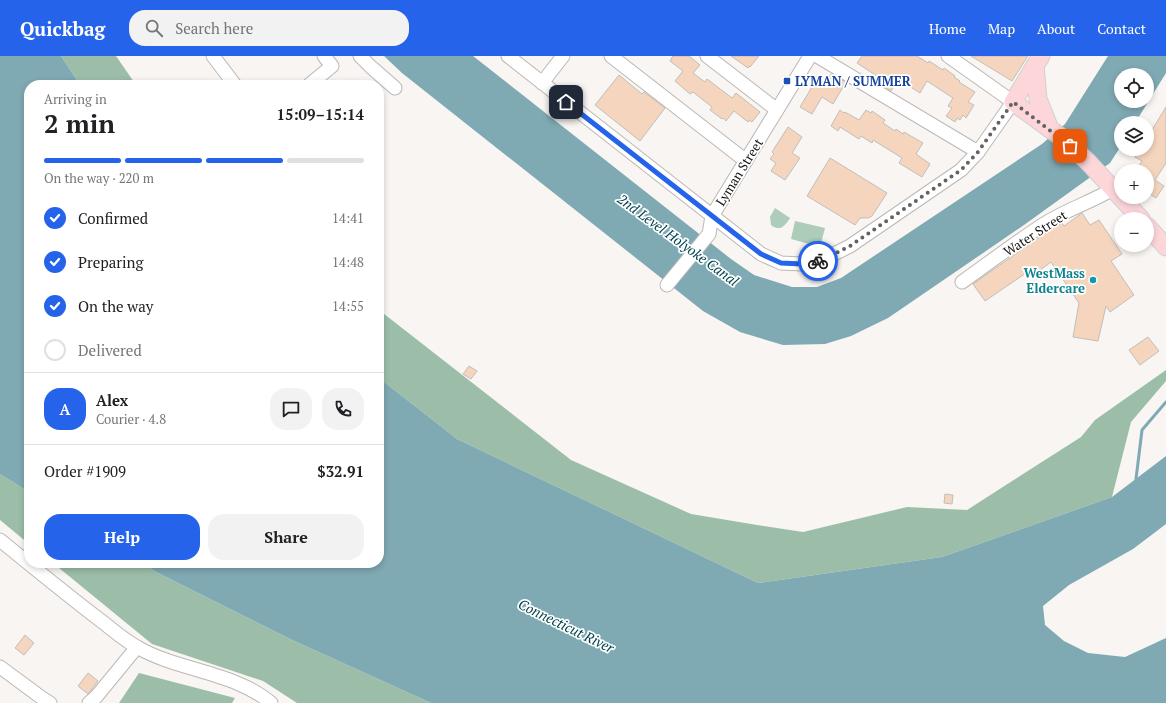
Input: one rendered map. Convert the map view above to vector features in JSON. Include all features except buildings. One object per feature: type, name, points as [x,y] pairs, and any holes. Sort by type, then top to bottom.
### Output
[{"type":"main road","points":[[1038,61],[1013,102],[1050,129],[1088,162],[1134,212]]},
{"type":"main road","points":[[1038,61],[1038,99],[1050,129]]},
{"type":"main road","points":[[1154,233],[1165,243]]},
{"type":"street","points":[[212,56],[231,80]]},
{"type":"street","points":[[315,80],[332,66],[324,56]]},
{"type":"street","points":[[360,56],[395,88]]},
{"type":"street","points":[[508,56],[761,254],[781,263],[802,264],[822,260],[850,246],[961,170],[978,152],[1013,102],[948,56]]},
{"type":"street","points":[[542,83],[563,56]]},
{"type":"street","points":[[611,56],[746,161]]},
{"type":"street","points":[[707,56],[778,110]]},
{"type":"street","name":"Lyman Street","points":[[667,285],[709,234],[712,216],[810,56]]},
{"type":"street","points":[[817,56],[978,152]]},
{"type":"street","name":"Water Street","points":[[962,282],[1045,224],[1070,210],[1095,200],[1108,184]]},
{"type":"street","points":[[0,540],[24,560]]},
{"type":"street","points":[[34,568],[136,647],[169,662],[232,682],[261,694],[271,703]]},
{"type":"street","points":[[89,703],[96,697],[136,647]]},
{"type":"street","points":[[0,666],[50,703]]},
{"type":"green space","points":[[61,56],[116,56],[133,80],[77,80]]},
{"type":"green space","points":[[775,208],[790,218],[784,226],[780,228],[771,225],[770,217]]},
{"type":"green space","points":[[795,221],[825,228],[820,247],[791,239]]},
{"type":"green space","points":[[384,314],[571,460],[691,514],[803,532],[907,507],[967,510],[1081,437],[1095,420],[1166,370],[1166,381],[1131,422],[1112,497],[942,557],[758,583],[457,439],[384,382]]},
{"type":"green space","points":[[0,474],[24,489],[24,540],[0,520]]},
{"type":"green space","points":[[59,568],[150,568],[290,639],[431,703],[297,703],[263,681],[152,644]]},
{"type":"green space","points":[[139,673],[235,698],[232,703],[119,703]]},
{"type":"water","points":[[0,56],[61,56],[77,80],[24,80],[24,489],[0,474]]},
{"type":"water","name":"2nd Level Holyoke Canal","points":[[384,56],[473,56],[731,259],[754,275],[792,287],[817,287],[841,278],[1042,144],[1065,124],[1108,56],[1166,56],[1166,73],[1154,92],[1154,68],[1114,68],[1114,108],[1144,108],[1139,116],[1114,116],[1115,156],[1110,163],[1024,225],[888,318],[851,336],[825,344],[783,345],[740,332],[703,311],[402,73]]},
{"type":"water","name":"Connecticut River","points":[[384,382],[457,439],[758,583],[942,557],[1112,497],[1166,456],[1166,524],[1133,549],[1069,585],[1043,606],[1045,625],[1064,641],[1088,653],[1125,657],[1166,638],[1166,703],[431,703],[290,639],[150,568],[384,568]]},
{"type":"waterway","points":[[1136,479],[1142,430],[1166,402]]},
{"type":"way so far","points":[[818,261],[850,246],[961,170],[978,152],[1013,102],[1061,137],[1070,146]]},
{"type":"place","name":"LYMAN / SUMMER","points":[[787,81]]},
{"type":"place","name":"WestMass Eldercare","points":[[1093,280]]},
{"type":"route","points":[[566,102],[761,254],[781,263],[802,264],[818,261]]}]
